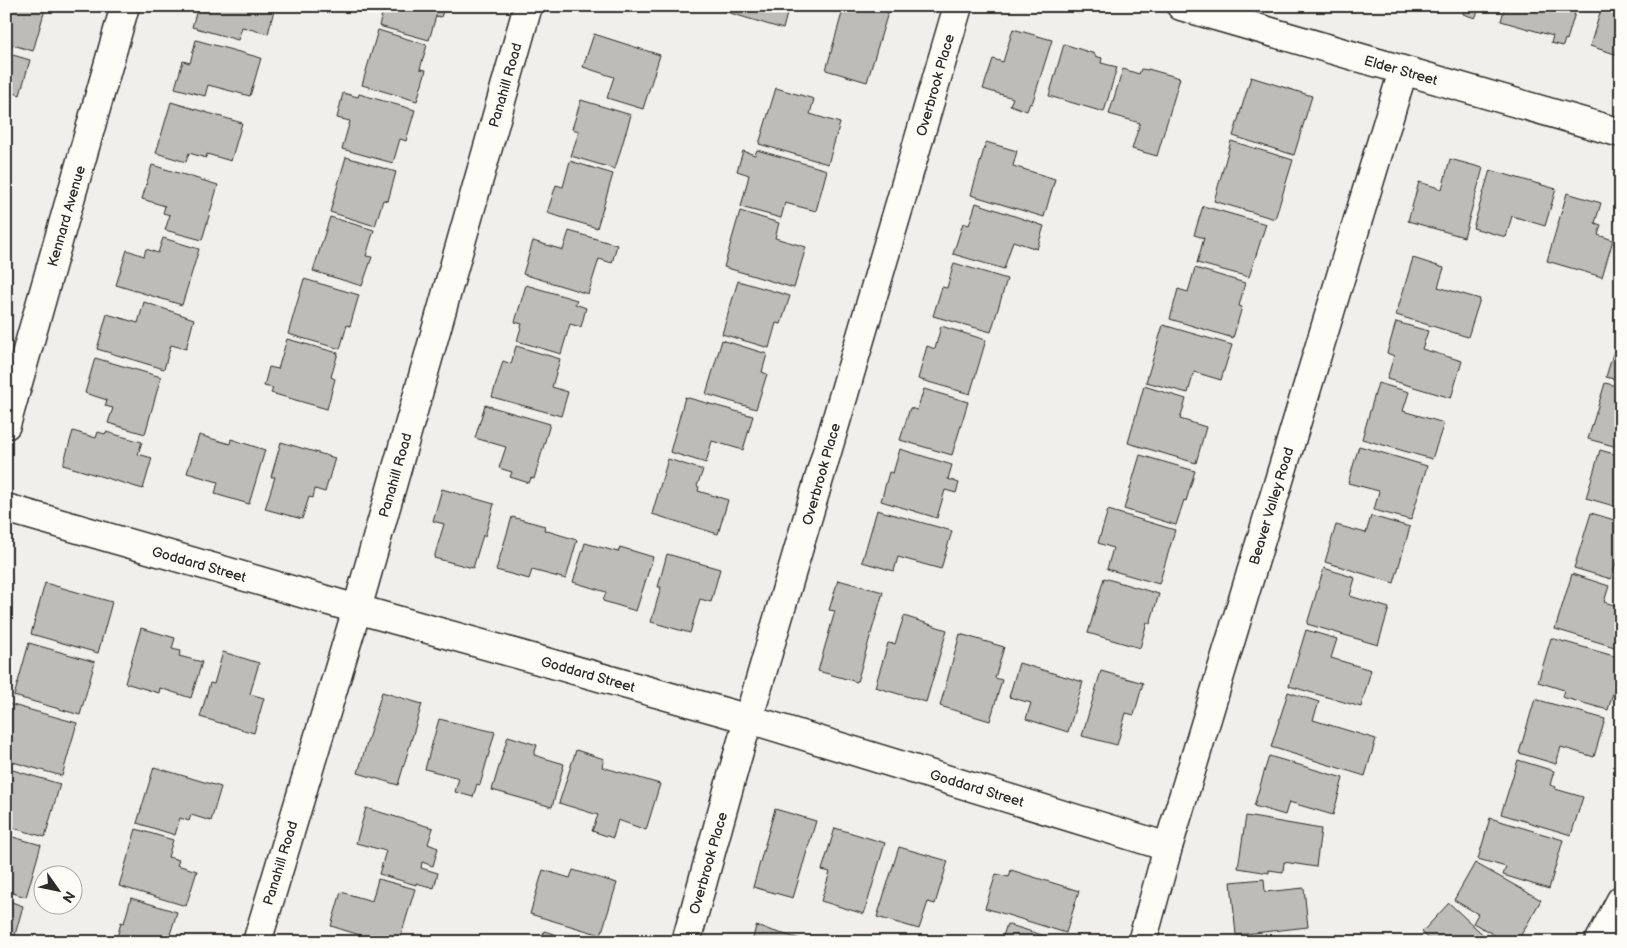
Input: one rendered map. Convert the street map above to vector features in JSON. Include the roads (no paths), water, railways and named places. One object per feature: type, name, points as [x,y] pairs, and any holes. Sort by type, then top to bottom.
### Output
[{"type":"street","name":"Kennard Avenue","points":[[6,425],[125,6]]},
{"type":"street","name":"Panahill Road","points":[[257,942],[357,610],[528,6]]},
{"type":"street","name":"Overbrook Place","points":[[686,942],[749,719],[958,6]]},
{"type":"street","name":"Elder Street","points":[[1181,6],[1621,133]]},
{"type":"street","name":"Beaver Valley Road","points":[[1142,942],[1168,847],[1403,71]]},
{"type":"street","name":"Goddard Street","points":[[6,508],[357,610],[749,719],[1168,847]]},
{"type":"street","points":[[1599,942],[1621,900]]}]
